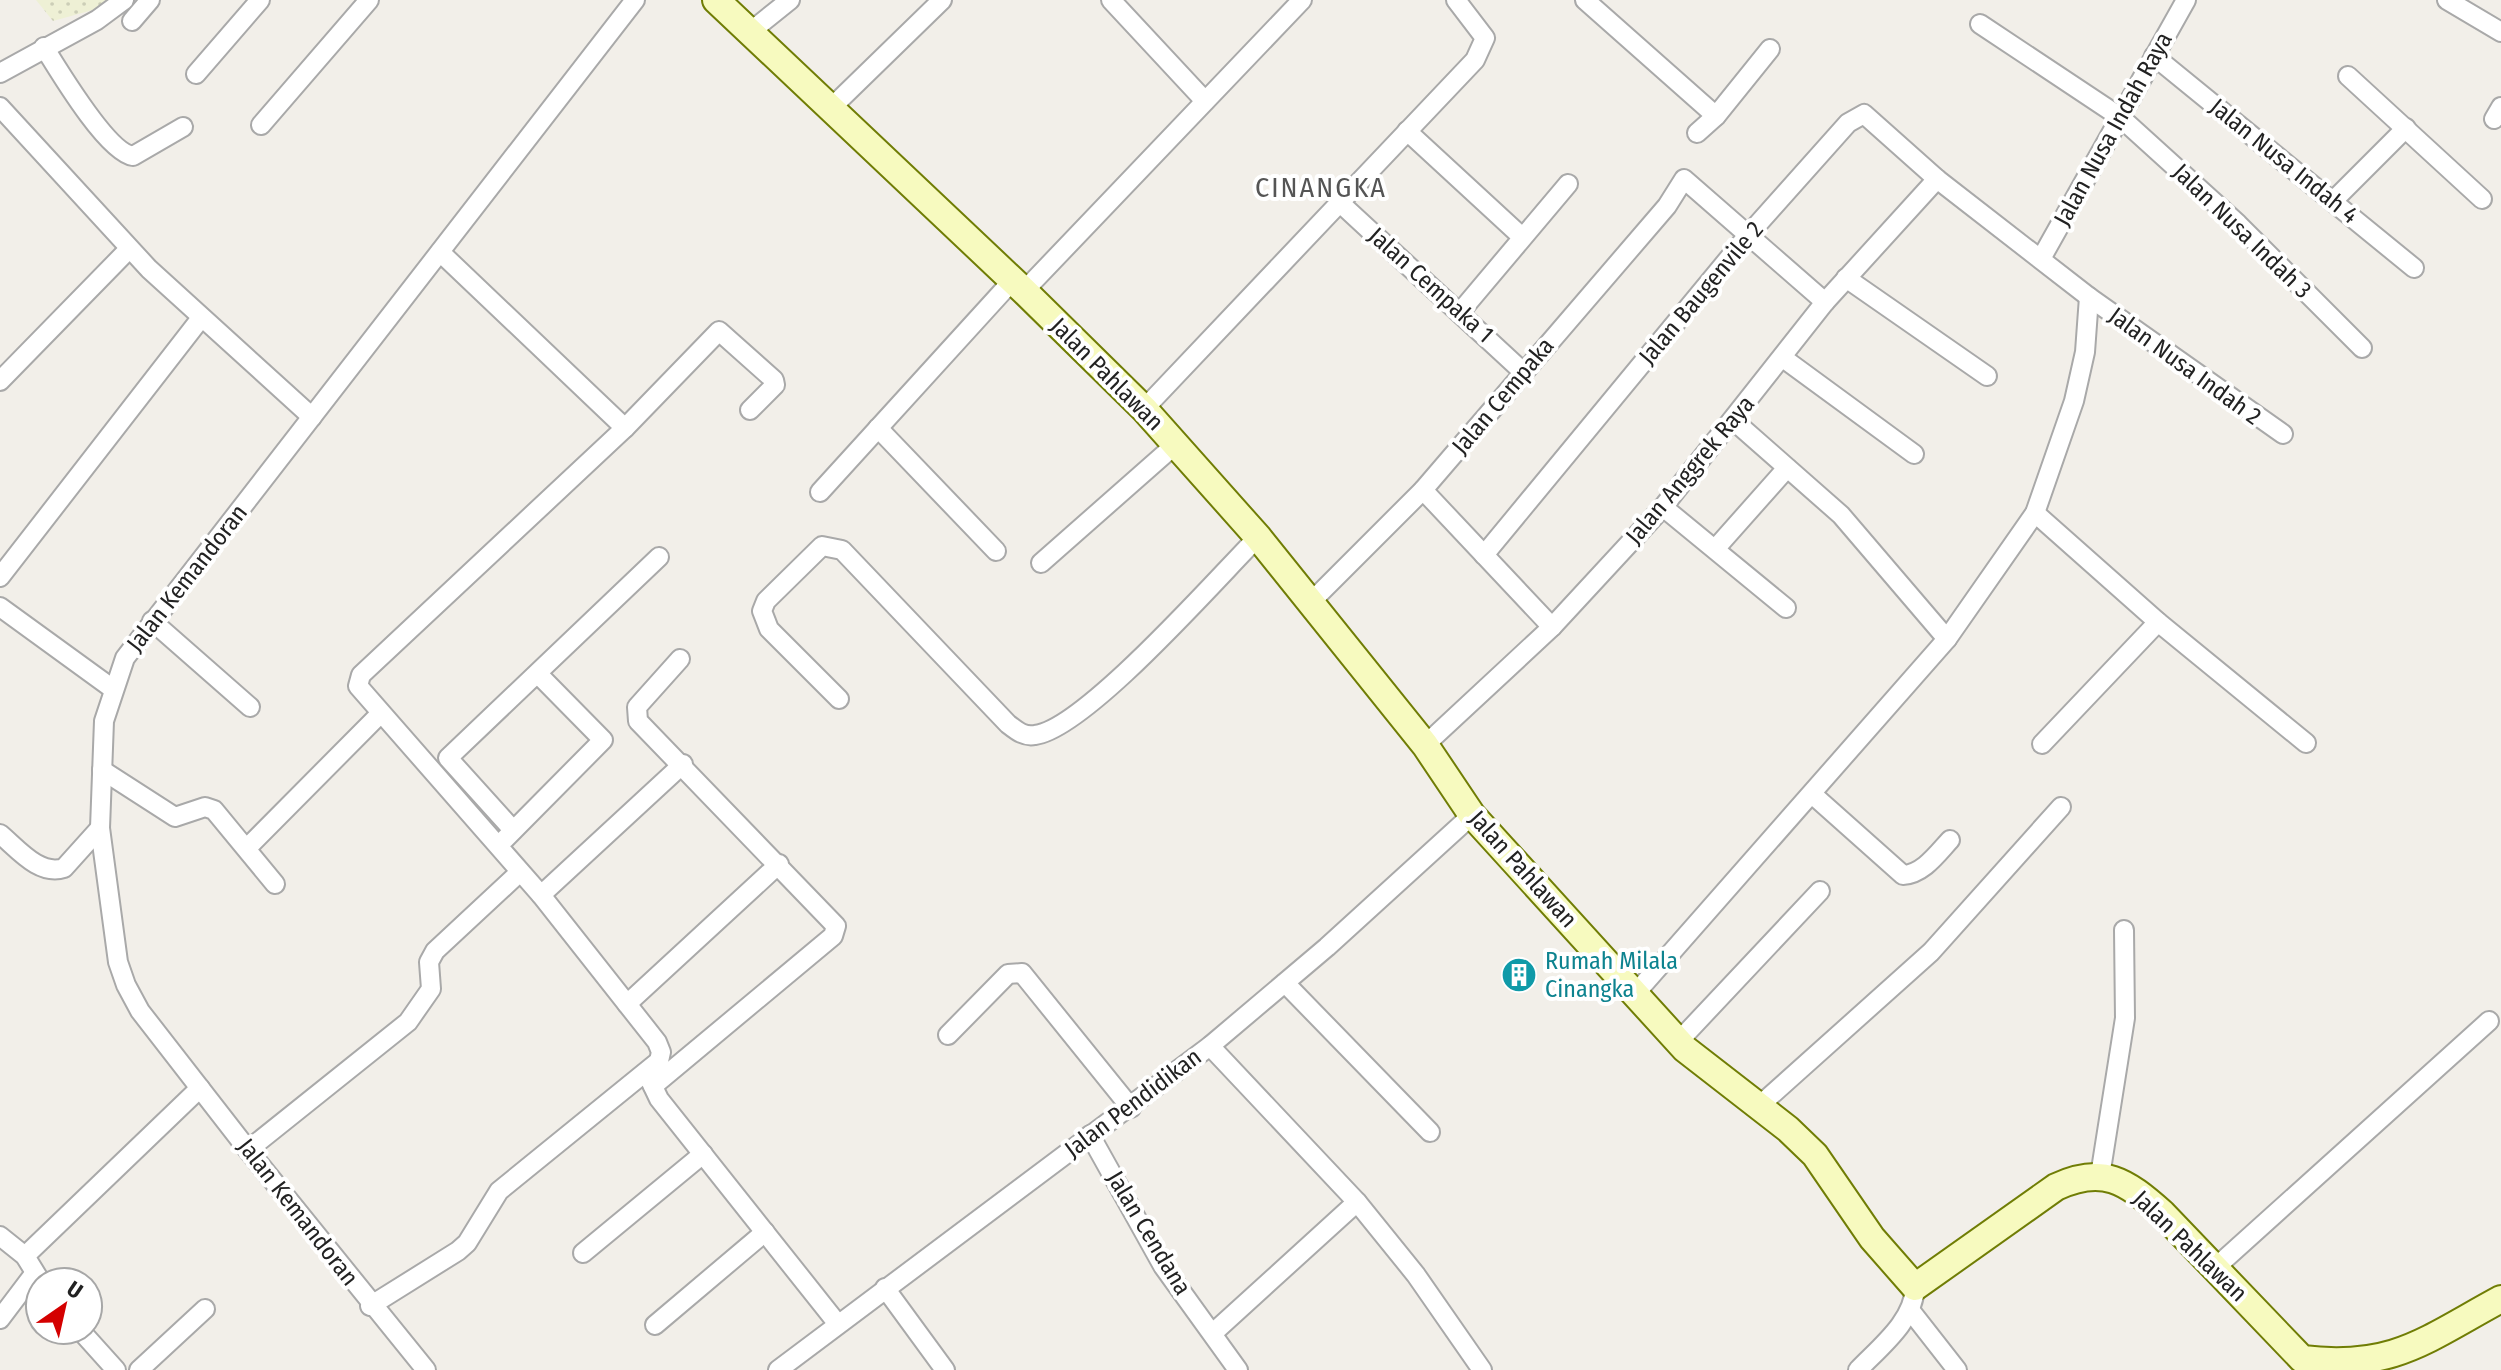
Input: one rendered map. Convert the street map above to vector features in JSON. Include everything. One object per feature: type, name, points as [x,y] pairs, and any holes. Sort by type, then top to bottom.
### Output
[{"type":"street","points":[[0,73],[97,20],[124,0]]},
{"type":"street","points":[[132,21],[150,0]]},
{"type":"street","points":[[196,74],[260,0]]},
{"type":"street","name":"Jalan Kemandoran","points":[[426,1370],[370,1306],[248,1150],[140,1011],[126,985],[118,962],[100,828],[104,721],[125,658],[152,621],[635,0]]},
{"type":"street","name":"Jalan Pahlawan","points":[[716,0],[1019,285],[1144,409],[1258,537],[1425,745],[1472,815],[1567,916],[1678,1042],[1815,1155],[1913,1299]]},
{"type":"street","points":[[750,32],[790,0]]},
{"type":"street","points":[[830,109],[942,0]]},
{"type":"street","points":[[1111,0],[1205,101]]},
{"type":"street","points":[[820,492],[878,428],[1302,0]]},
{"type":"street","points":[[1144,409],[1475,60],[1484,46],[1485,38],[1456,0]]},
{"type":"street","points":[[1585,0],[1716,116]]},
{"type":"street","name":"Jalan Nusa Indah Raya","points":[[2042,257],[2186,0]]},
{"type":"street","points":[[2447,0],[2501,32]]},
{"type":"street","points":[[261,125],[373,4]]},
{"type":"street","name":"Jalan Nusa Indah 3","points":[[1980,24],[2120,117],[2238,224],[2362,348]]},
{"type":"street","points":[[44,47],[85,109],[125,154],[133,156],[183,127]]},
{"type":"street","points":[[1697,133],[1716,116],[1770,49]]},
{"type":"street","name":"Jalan Nusa Indah 4","points":[[2154,56],[2414,268]]},
{"type":"street","points":[[2348,76],[2482,199]]},
{"type":"street","points":[[0,107],[129,249],[312,417]]},
{"type":"street","name":"Jalan Baugenvile 2","points":[[1484,555],[1749,234],[1848,123],[1864,114],[1937,179]]},
{"type":"street","points":[[2333,201],[2406,128]]},
{"type":"street","points":[[1407,131],[1522,237]]},
{"type":"street","name":"Jalan Cempaka","points":[[1310,603],[1423,490],[1522,371],[1667,206],[1684,179],[1749,234]]},
{"type":"street","name":"Jalan Nusa Indah 2","points":[[1937,179],[2042,257],[2089,297],[2283,434]]},
{"type":"street","name":"Jalan Anggrek Raya","points":[[1425,745],[1552,627],[1663,507],[1825,302],[1937,179]]},
{"type":"street","points":[[1461,311],[1568,184]]},
{"type":"street","name":"Jalan Cempaka 1","points":[[1338,201],[1461,311],[1522,371]]},
{"type":"street","points":[[1749,234],[1825,302]]},
{"type":"street","points":[[0,381],[129,249]]},
{"type":"street","points":[[440,252],[625,428]]},
{"type":"street","points":[[1846,278],[1987,376]]},
{"type":"street","points":[[1634,995],[1947,639],[2035,513],[2074,401],[2085,352],[2089,297]]},
{"type":"street","points":[[0,577],[201,318]]},
{"type":"street","points":[[649,1079],[661,1052],[627,1004],[541,895],[358,686],[361,675],[625,428],[719,331],[774,380],[775,385],[750,410]]},
{"type":"street","points":[[1783,358],[1914,454]]},
{"type":"street","points":[[1733,420],[1841,515],[1947,639]]},
{"type":"street","points":[[878,428],[996,551]]},
{"type":"street","points":[[1041,563],[1176,444]]},
{"type":"street","points":[[1716,548],[1787,468]]},
{"type":"street","points":[[1423,490],[1552,627]]},
{"type":"street","points":[[1663,507],[1786,608]]},
{"type":"street","points":[[2035,513],[2158,622],[2306,743]]},
{"type":"street","points":[[839,699],[769,629],[762,611],[766,601],[822,546],[842,550],[1008,724],[1025,735],[1039,735],[1091,704],[1128,671],[1258,537]]},
{"type":"street","points":[[513,830],[448,758],[659,557]]},
{"type":"street","points":[[0,607],[113,689]]},
{"type":"street","points":[[152,621],[250,707]]},
{"type":"street","points":[[2042,744],[2158,622]]},
{"type":"street","points":[[370,1306],[458,1251],[467,1243],[499,1191],[833,936],[836,926],[683,764],[638,721],[637,707],[680,659]]},
{"type":"street","points":[[497,846],[603,740],[538,674]]},
{"type":"street","points":[[247,848],[380,714]]},
{"type":"street","points":[[541,895],[683,764]]},
{"type":"street","points":[[102,770],[175,817],[210,807],[275,884]]},
{"type":"street","points":[[1812,794],[1903,875],[1913,875],[1950,840]]},
{"type":"street","points":[[1758,1107],[1931,952],[2061,807]]},
{"type":"street","name":"Jalan Pendidikan","points":[[778,1370],[1210,1046],[1472,815]]},
{"type":"street","points":[[0,834],[39,866],[56,870],[64,868],[100,828]]},
{"type":"street","points":[[627,1004],[779,864]]},
{"type":"street","points":[[248,1150],[408,1022],[431,989],[429,962],[435,951],[520,872]]},
{"type":"street","points":[[1678,1042],[1820,891]]},
{"type":"street","points":[[1858,1370],[1893,1334],[1913,1299],[2056,1187],[2078,1177],[2100,1176],[2125,1018],[2124,930]]},
{"type":"street","points":[[948,1035],[1008,974],[1022,973],[1131,1108]]},
{"type":"street","points":[[1285,983],[1430,1132]]},
{"type":"street","points":[[2215,1268],[2489,1021]]},
{"type":"street","points":[[1210,1046],[1357,1202],[1416,1275],[1482,1370]]},
{"type":"street","points":[[649,1079],[703,1154],[837,1323]]},
{"type":"street","points":[[25,1256],[200,1088]]},
{"type":"street","name":"Jalan Cendana","points":[[1090,1135],[1163,1266],[1238,1370]]},
{"type":"street","points":[[583,1253],[703,1154]]},
{"type":"street","name":"Jalan Pahlawan","points":[[2100,1176],[2138,1193],[2215,1268],[2297,1364],[2362,1361],[2391,1356],[2501,1299]]},
{"type":"street","points":[[1213,1333],[1357,1202]]},
{"type":"street","points":[[655,1325],[765,1232]]},
{"type":"street","points":[[0,1236],[25,1256],[30,1266]]},
{"type":"street","points":[[885,1288],[945,1370]]},
{"type":"street","points":[[0,1319],[24,1292]]},
{"type":"street","points":[[1913,1299],[1957,1370]]},
{"type":"street","points":[[139,1370],[205,1309]]},
{"type":"street","points":[[94,1346],[116,1370]]},
{"type":"green space","points":[[36,0],[129,0],[53,21]]},
{"type":"place","name":"Rumah Milala Cinangka","points":[[1519,975]]},
{"type":"district","name":"CINANGKA","points":[[1321,187]]}]
